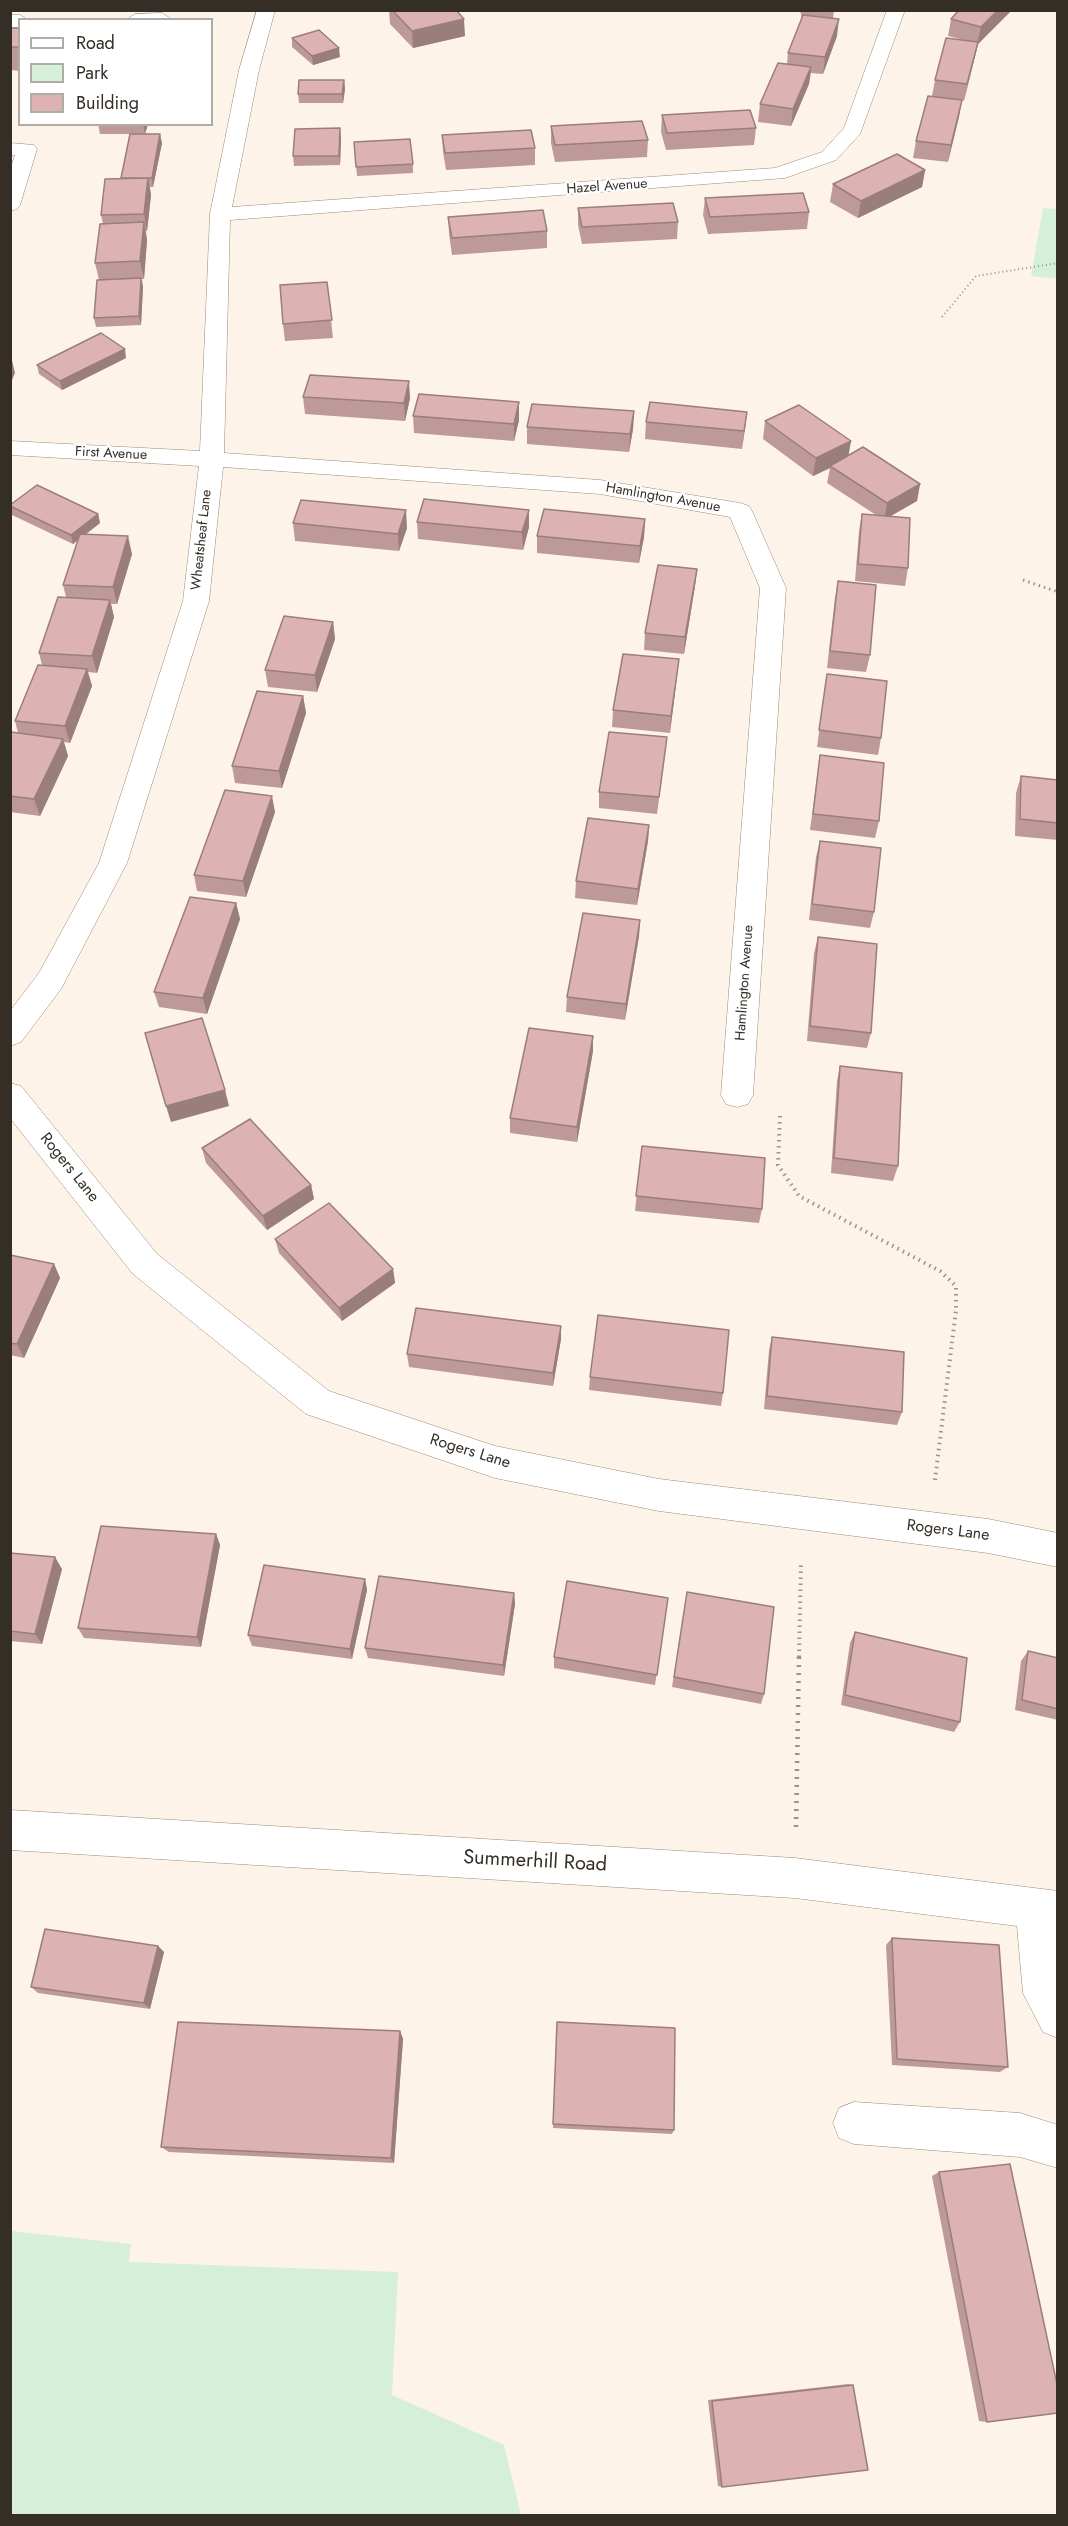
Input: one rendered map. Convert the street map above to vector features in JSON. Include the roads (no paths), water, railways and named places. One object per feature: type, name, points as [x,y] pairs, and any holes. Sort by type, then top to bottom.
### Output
[{"type":"street","name":"Wheatsheaf Lane","points":[[10,1034],[50,981],[113,863],[196,601],[212,459],[220,214],[249,70],[266,10]]},
{"type":"street","name":"Hazel Avenue","points":[[220,214],[778,174],[830,156],[853,130],[896,10]]},
{"type":"street","points":[[10,149],[27,149],[10,205]]},
{"type":"street","name":"First Avenue","points":[[10,448],[212,459]]},
{"type":"street","name":"Hamlington Avenue","points":[[212,459],[600,487],[740,511],[773,588],[737,1095]]},
{"type":"street","name":"Rogers Lane","points":[[10,1095],[145,1264],[318,1403],[495,1462],[659,1495],[988,1536],[1058,1550]]},
{"type":"street","name":"Summerhill Road","points":[[10,1830],[795,1878],[1046,1909]]},
{"type":"street","points":[[1046,1909],[1044,1993],[1058,2017]]},
{"type":"street","points":[[854,2123],[1020,2134],[1058,2147]]}]
